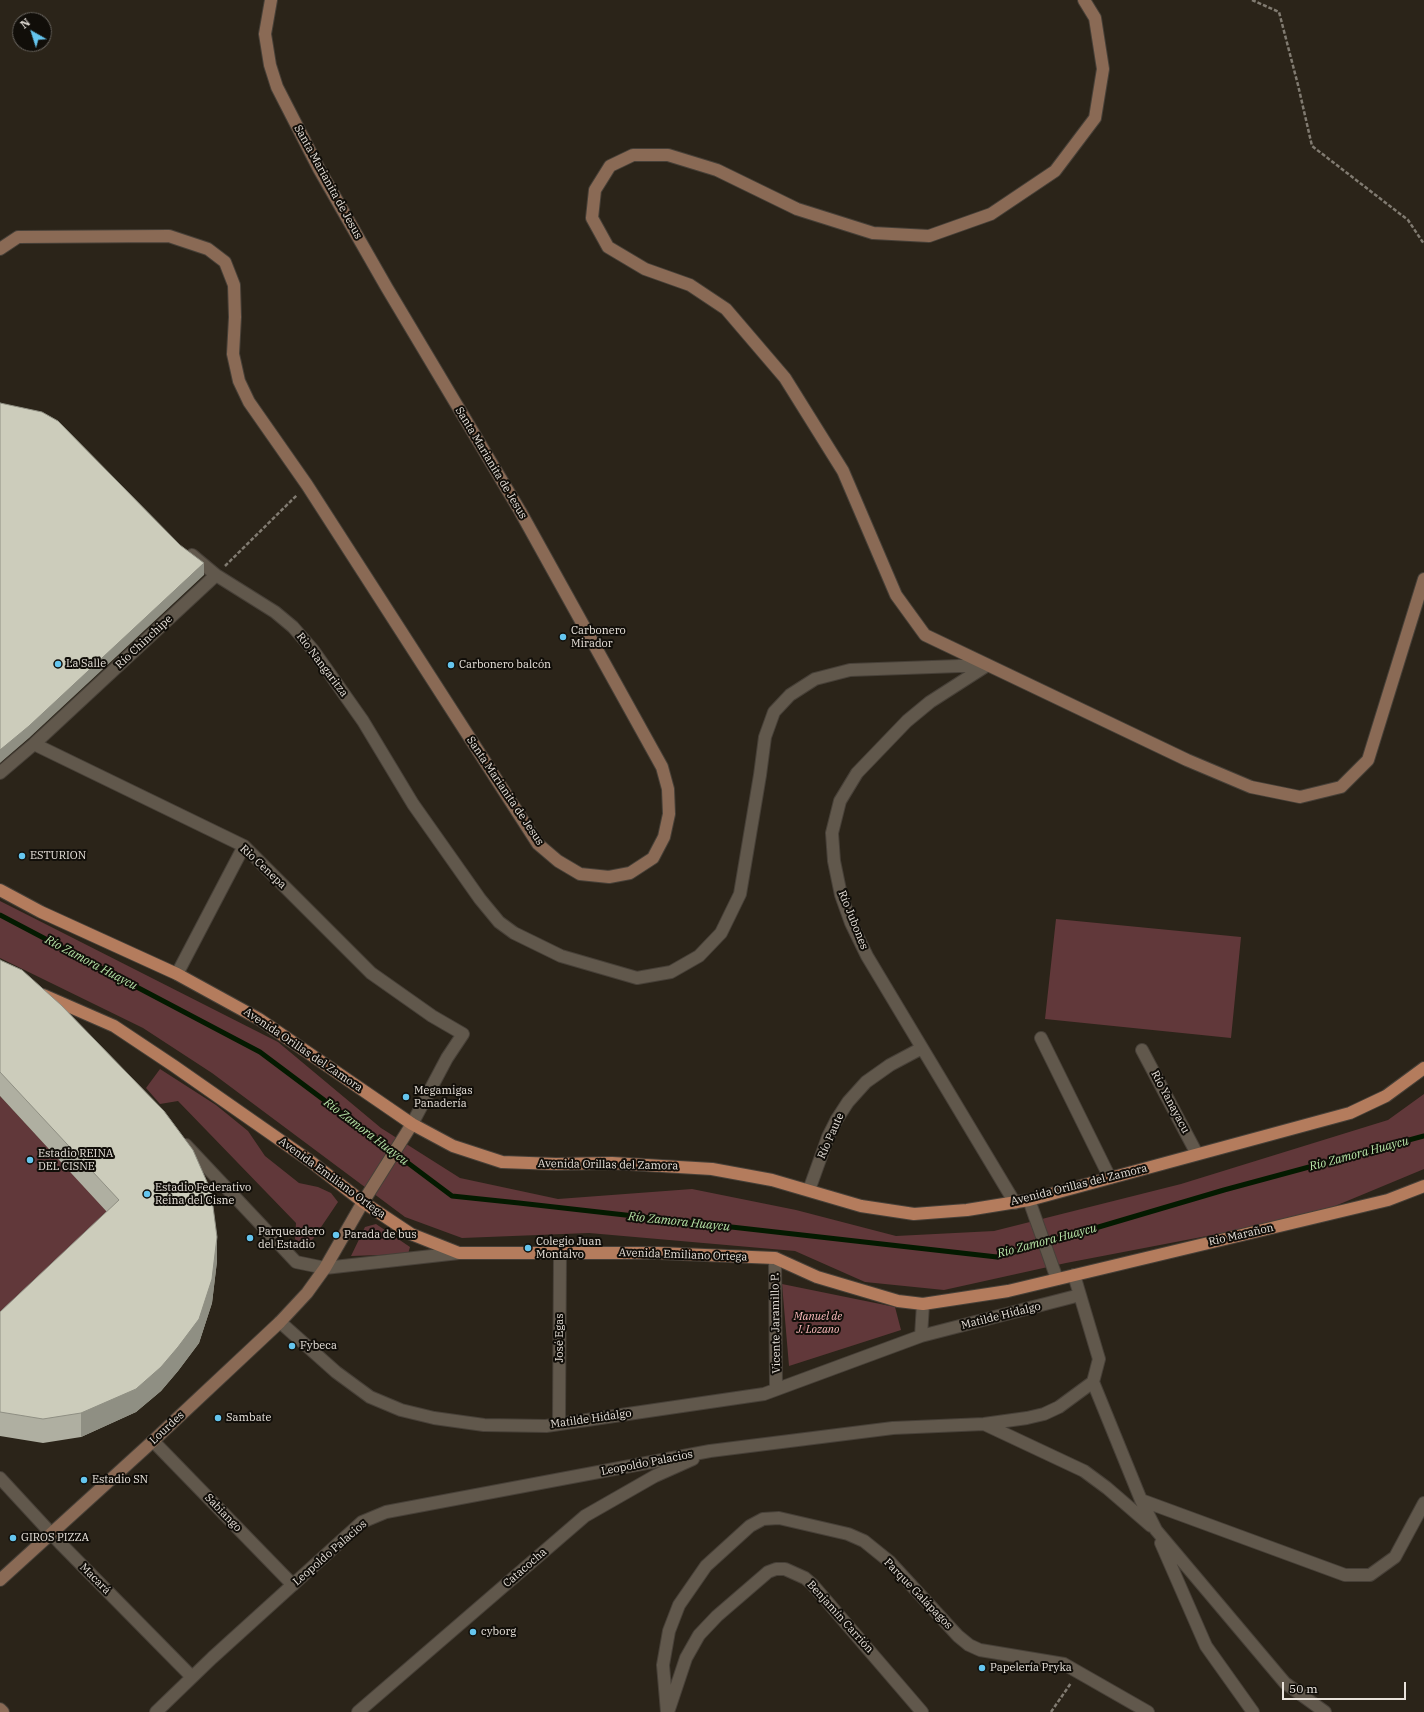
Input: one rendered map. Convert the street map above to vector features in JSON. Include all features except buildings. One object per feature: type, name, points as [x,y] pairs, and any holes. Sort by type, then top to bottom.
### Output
[{"type":"main road","name":"Avenida Orillas del Zamora","points":[[0,890],[41,912],[177,974],[259,1019],[412,1124],[453,1146],[502,1162],[556,1164],[612,1163],[712,1169],[772,1180],[861,1206],[914,1214],[967,1210],[1029,1200],[1350,1113],[1386,1096],[1424,1068]]},
{"type":"main road","name":"Avenida Emiliano Ortega","points":[[36,992],[114,1026],[310,1161],[363,1202],[411,1234],[458,1253],[658,1252],[775,1258],[818,1277],[898,1301],[923,1304],[1008,1291],[1057,1279]]},
{"type":"main road","name":"Rio Marañon","points":[[1057,1279],[1388,1200],[1424,1186]]},
{"type":"street","name":"Santa Marianita de Jesus","points":[[0,249],[18,237],[169,236],[208,249],[224,262],[234,285],[236,317],[233,354],[239,381],[249,402],[307,485],[538,844],[558,861],[580,874],[609,878],[630,873],[653,858],[664,837],[669,814],[668,789],[662,767],[520,511],[387,288],[323,175],[277,87],[270,65],[265,34],[271,0]]},
{"type":"street","points":[[1084,0],[1095,18],[1103,70],[1095,118],[1055,172],[991,214],[929,236],[873,233],[797,209],[716,170],[668,155],[633,154],[610,166],[595,190],[592,218],[608,247],[645,269],[690,285],[726,309],[785,378],[843,471],[896,594],[925,635],[1187,760],[1251,787],[1300,797],[1341,787],[1368,760],[1424,579]]},
{"type":"street","name":"Rio Nangaritza","points":[[182,548],[216,574],[275,612],[293,627],[314,650],[363,721],[413,804],[480,899],[499,922],[514,934],[561,956],[637,978],[671,972],[699,956],[721,933],[740,894],[765,737],[774,712],[790,695],[815,679],[850,670],[987,665]]},
{"type":"street","name":"Río Chinchipe","points":[[0,772],[34,744],[216,574]]},
{"type":"street","name":"Río Jubones","points":[[987,665],[930,702],[907,721],[880,748],[857,773],[840,800],[832,833],[834,862],[841,895],[851,923],[867,956],[1015,1203]]},
{"type":"street","name":"Rio Cenepa","points":[[34,744],[244,846],[371,973],[432,1016],[463,1034],[447,1058],[412,1124]]},
{"type":"street","points":[[177,974],[244,846]]},
{"type":"street","name":"Avenida Emiliano Ortega","points":[[36,992],[61,1016]]},
{"type":"street","points":[[1041,1038],[1110,1178]]},
{"type":"street","name":"Río Paute","points":[[809,1190],[828,1137],[848,1102],[866,1082],[890,1066],[922,1048]]},
{"type":"street","name":"Río Yanayacu","points":[[1142,1050],[1197,1154]]},
{"type":"street","name":"Lourdes","points":[[0,1580],[153,1442],[280,1322],[307,1293],[325,1268],[363,1202],[412,1124]]},
{"type":"street","points":[[176,1135],[296,1262],[325,1268],[458,1253]]},
{"type":"street","points":[[1029,1200],[1057,1279]]},
{"type":"street","name":"José Egas","points":[[559,1424],[560,1252]]},
{"type":"street","name":"Vicente Jaramillo P.","points":[[775,1258],[776,1388]]},
{"type":"street","points":[[1074,1275],[1099,1359],[1093,1382],[1141,1500],[1156,1530],[1206,1646],[1253,1712]]},
{"type":"street","name":"Matilde Hidalgo","points":[[280,1322],[336,1372],[370,1397],[401,1410],[434,1418],[484,1425],[546,1426],[764,1394],[776,1388],[921,1336],[1080,1295]]},
{"type":"street","points":[[921,1336],[923,1304]]},
{"type":"street","name":"Leopoldo Palacios","points":[[156,1712],[192,1677],[362,1522],[386,1512],[710,1452],[893,1428],[984,1424],[1044,1414],[1059,1407],[1093,1382]]},
{"type":"street","points":[[984,1424],[1084,1471],[1107,1488],[1156,1530],[1285,1683],[1325,1712]]},
{"type":"street","name":"Sabiango","points":[[153,1442],[293,1585]]},
{"type":"street","name":"Catacocha","points":[[358,1712],[585,1516],[655,1476],[710,1452]]},
{"type":"street","name":"Macará","points":[[0,1478],[50,1534],[192,1677]]},
{"type":"street","points":[[1141,1500],[1344,1575],[1370,1575],[1395,1557],[1424,1503]]},
{"type":"street","name":"Parque Galápagos","points":[[667,1712],[663,1665],[669,1631],[679,1605],[706,1566],[750,1526],[763,1519],[779,1518],[848,1534],[864,1541],[890,1562],[958,1636],[969,1645],[980,1650],[1059,1663],[1078,1671],[1148,1712]]},
{"type":"street","name":"Benjamín Carrión","points":[[667,1712],[686,1658],[699,1636],[718,1616],[768,1572],[776,1569],[785,1569],[805,1578],[812,1584],[922,1712]]},
{"type":"street","points":[[0,1709],[3,1712]]},
{"type":"path","points":[[1252,0],[1279,12],[1312,146],[1408,220],[1424,244]]},
{"type":"path","points":[[216,574],[307,485]]},
{"type":"path","points":[[1051,1712],[1078,1671]]},
{"type":"green space","points":[[0,901],[278,1042],[381,1128],[460,1178],[558,1199],[692,1189],[796,1210],[896,1236],[994,1231],[1181,1184],[1388,1120],[1424,1094],[1424,1169],[1311,1216],[1066,1263],[944,1290],[865,1282],[795,1251],[589,1233],[462,1238],[405,1217],[212,1073],[143,1028],[0,958]]},
{"type":"green space","points":[[1056,919],[1241,937],[1231,1038],[1045,1019]]},
{"type":"green space","points":[[160,1069],[216,1105],[248,1131],[265,1156],[299,1183],[318,1187],[331,1193],[338,1202],[313,1239],[303,1246],[295,1239],[296,1223],[178,1101],[160,1104],[146,1088]]},
{"type":"green space","name":"Estadio REINA DEL CISNE","points":[[0,1096],[119,1224],[0,1336]]},
{"type":"green space","points":[[376,1224],[410,1247],[408,1254],[351,1256],[365,1227]]},
{"type":"green space","name":"Manuel de J. Lozano","points":[[782,1284],[895,1307],[901,1330],[789,1366]]},
{"type":"waterway","name":"Río Zamora Huaycu","points":[[0,915],[260,1052],[452,1196],[997,1257],[1224,1190],[1424,1136]]},
{"type":"place","name":"Carbonero Mirador","points":[[563,637]]},
{"type":"place","name":"La Salle","points":[[58,664]]},
{"type":"place","name":"Carbonero balcón","points":[[451,665]]},
{"type":"place","name":"ESTURION","points":[[22,856]]},
{"type":"place","name":"Megamigas Panadería","points":[[406,1097]]},
{"type":"place","name":"Estadio REINA DEL CISNE","points":[[30,1160]]},
{"type":"place","name":"Estadio Federativo Reina del Cisne","points":[[147,1194]]},
{"type":"place","name":"Parada de bus","points":[[336,1235]]},
{"type":"place","name":"Parqueadero del Estadio","points":[[250,1238]]},
{"type":"place","name":"Colegio Juan Montalvo","points":[[528,1248]]},
{"type":"place","name":"Fybeca","points":[[292,1346]]},
{"type":"place","name":"Sambate","points":[[218,1418]]},
{"type":"place","name":"Estadio SN","points":[[84,1480]]},
{"type":"place","name":"GIROS PIZZA","points":[[13,1538]]},
{"type":"place","name":"cyborg","points":[[473,1632]]},
{"type":"place","name":"Papelería Pryka","points":[[982,1668]]}]
